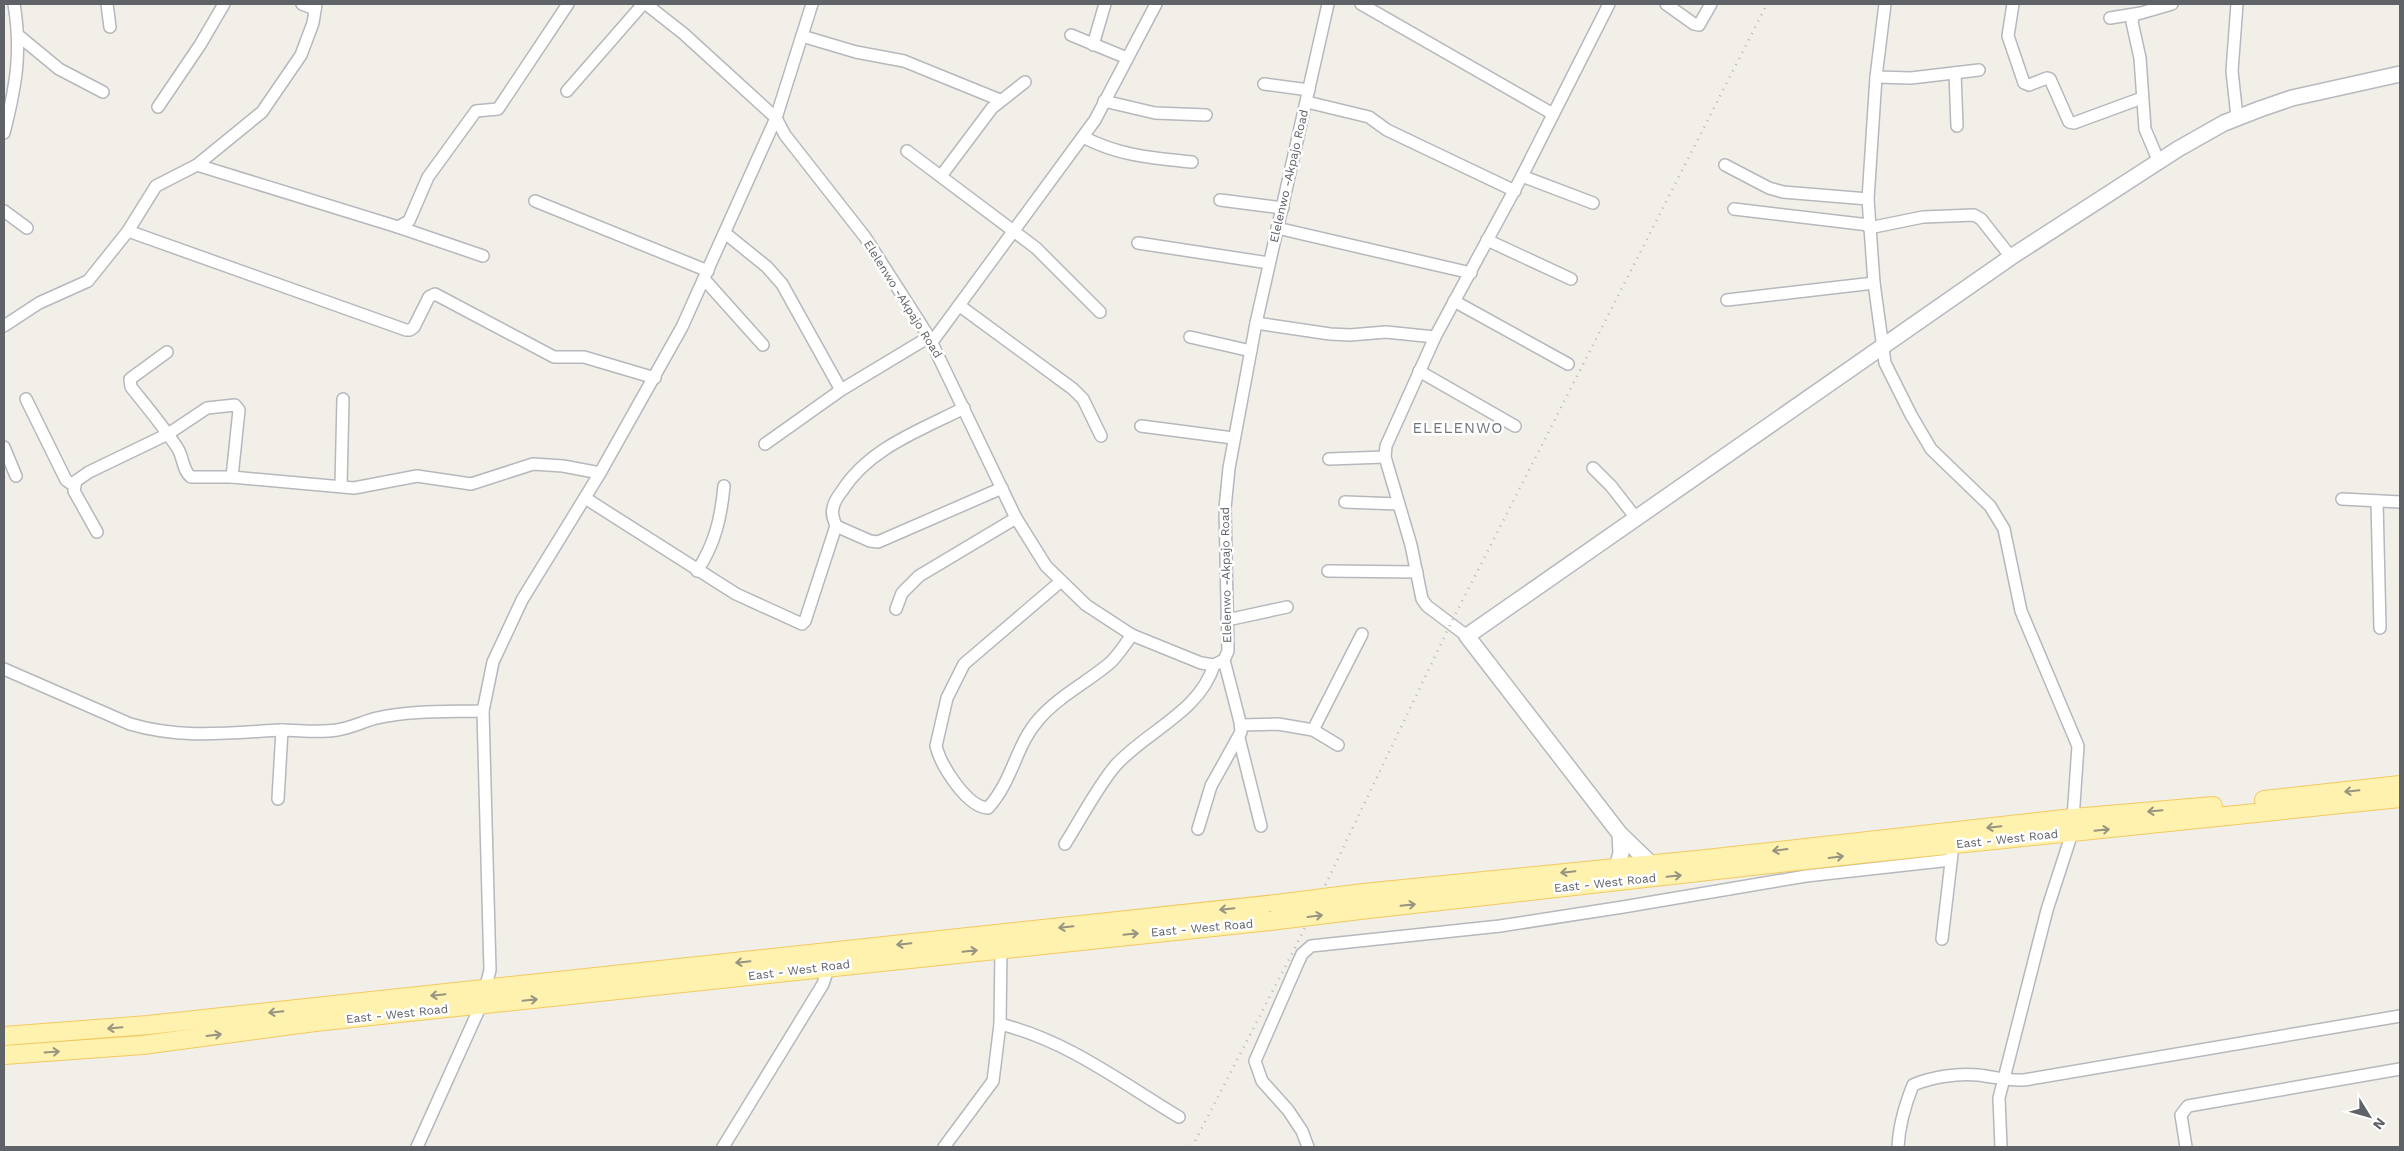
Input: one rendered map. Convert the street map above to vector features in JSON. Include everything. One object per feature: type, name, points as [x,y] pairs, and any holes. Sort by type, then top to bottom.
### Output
[{"type":"main road","name":"East - West Road","points":[[4,1036],[484,998],[829,966],[1270,921],[1360,910],[1809,868],[1952,852],[2072,826],[2220,805],[2400,785]]},
{"type":"main road","name":"East - West Road","points":[[4,1055],[143,1044],[484,998],[1363,892],[1617,867],[2400,798]]},
{"type":"street","points":[[4,133],[19,36],[14,4]]},
{"type":"street","points":[[107,4],[110,27]]},
{"type":"street","points":[[158,107],[200,45],[224,4]]},
{"type":"street","points":[[4,326],[39,303],[88,280],[128,231],[156,186],[197,165],[268,106],[300,55],[313,23],[316,6],[302,4]]},
{"type":"street","points":[[398,227],[409,220],[428,177],[476,112],[498,109],[568,4]]},
{"type":"street","points":[[567,91],[644,4]]},
{"type":"street","name":"Elelenwo -Akpajo Road","points":[[644,4],[684,34],[776,118],[785,135],[865,237],[930,339],[1016,518],[1035,551],[1060,582],[1086,605],[1132,635],[1201,663],[1219,663],[1228,650],[1225,508],[1233,438],[1269,263],[1328,4]]},
{"type":"street","points":[[417,1147],[484,998],[490,970],[491,950],[483,711],[488,677],[506,631],[536,577],[600,474],[682,327],[776,118],[812,4]]},
{"type":"street","points":[[1092,45],[1105,4]]},
{"type":"street","points":[[765,444],[841,390],[930,339],[960,306],[1095,120],[1156,4]]},
{"type":"street","points":[[1361,4],[1384,9],[1553,114]]},
{"type":"street","points":[[1608,4],[1515,191],[1435,337],[1390,435],[1386,446],[1385,458],[1417,572],[1420,593],[1427,606],[1467,636],[1620,834],[1651,864]]},
{"type":"street","points":[[1666,4],[1694,24],[1699,25],[1711,4]]},
{"type":"street","points":[[1885,4],[1876,77],[1868,199],[1874,283],[1882,346],[1890,376],[1931,449],[1990,506],[2004,528],[2021,611],[2078,746],[2072,826],[2047,910],[1999,1098],[2001,1147]]},
{"type":"street","points":[[2013,4],[2008,36],[2024,83],[2029,85],[2047,78],[2050,79],[2069,122],[2074,123],[2142,98]]},
{"type":"street","points":[[2110,18],[2134,15],[2172,4]]},
{"type":"street","points":[[2236,117],[2232,71],[2237,4]]},
{"type":"street","points":[[2134,15],[2132,22],[2140,58],[2147,139],[2159,162]]},
{"type":"street","points":[[1071,35],[1127,58]]},
{"type":"street","points":[[19,36],[59,69],[103,92]]},
{"type":"street","points":[[802,36],[856,52],[904,61],[1000,100]]},
{"type":"street","points":[[1876,77],[1911,78],[1979,70]]},
{"type":"street","points":[[1955,73],[1957,126]]},
{"type":"street","points":[[1467,636],[2011,257],[2159,162],[2236,117],[2292,98],[2400,74]]},
{"type":"street","points":[[942,176],[1000,100],[1024,82]]},
{"type":"street","points":[[1264,84],[1309,90]]},
{"type":"street","points":[[1104,102],[1154,113],[1206,115]]},
{"type":"street","points":[[1307,102],[1369,117],[1387,130],[1515,191]]},
{"type":"street","points":[[1083,136],[1106,148],[1130,156],[1192,162]]},
{"type":"street","points":[[908,151],[1052,263],[1100,312]]},
{"type":"street","points":[[197,165],[398,227],[483,256]]},
{"type":"street","points":[[1725,165],[1769,188],[1782,192],[1868,199]]},
{"type":"street","points":[[1522,176],[1593,203]]},
{"type":"street","points":[[535,200],[706,275],[763,345]]},
{"type":"street","points":[[1220,200],[1283,208]]},
{"type":"street","points":[[1734,209],[1869,227],[1923,217],[1974,215],[1981,219],[2011,257]]},
{"type":"street","points":[[4,211],[27,228]]},
{"type":"street","points":[[1277,228],[1471,273]]},
{"type":"street","points":[[128,231],[406,330],[410,330],[414,326],[429,297],[435,294],[554,357],[584,357],[655,378]]},
{"type":"street","points":[[725,233],[767,267],[782,284],[841,390]]},
{"type":"street","points":[[1487,240],[1571,280]]},
{"type":"street","points":[[1138,243],[1269,263]]},
{"type":"street","points":[[1727,300],[1874,283]]},
{"type":"street","points":[[1454,301],[1568,364]]},
{"type":"street","points":[[960,306],[1073,389],[1083,399],[1101,436]]},
{"type":"street","points":[[1256,323],[1330,334],[1350,335],[1386,332],[1435,337]]},
{"type":"street","points":[[1190,337],[1251,352]]},
{"type":"street","points":[[167,352],[130,379],[130,387],[168,434],[180,453],[191,477],[232,477],[363,488],[417,476],[471,484],[502,473],[543,464],[600,474]]},
{"type":"street","points":[[1419,371],[1515,426]]},
{"type":"street","points":[[341,486],[343,399]]},
{"type":"street","points":[[26,400],[66,480],[74,485]]},
{"type":"street","points":[[97,532],[74,491],[74,485],[80,477],[168,434],[207,408],[235,405],[239,410],[232,477]]},
{"type":"street","points":[[585,498],[736,594],[802,624],[805,621],[836,526],[832,515],[833,505],[860,469],[902,439],[964,408]]},
{"type":"street","points":[[1140,426],[1233,438]]},
{"type":"street","points":[[4,447],[16,476]]},
{"type":"street","points":[[1329,459],[1385,458]]},
{"type":"street","points":[[1593,468],[1611,486],[1636,518]]},
{"type":"street","points":[[698,571],[715,539],[722,507],[724,486]]},
{"type":"street","points":[[836,526],[870,541],[878,542],[1002,488]]},
{"type":"street","points":[[2342,499],[2400,502]]},
{"type":"street","points":[[2377,501],[2380,628]]},
{"type":"street","points":[[1345,502],[1398,504]]},
{"type":"street","points":[[896,609],[902,593],[919,576],[1016,518]]},
{"type":"street","points":[[1328,572],[1417,572]]},
{"type":"street","points":[[1060,582],[964,664],[947,698],[936,746],[959,787],[976,805],[988,808],[1004,788],[1030,730],[1040,718],[1110,662],[1132,635]]},
{"type":"street","points":[[1227,620],[1287,607]]},
{"type":"street","points":[[1314,730],[1362,634]]},
{"type":"street","points":[[1219,663],[1240,725],[1239,738],[1261,826]]},
{"type":"street","points":[[1065,844],[1116,766],[1191,703],[1207,684],[1219,663]]},
{"type":"street","points":[[4,669],[37,685],[152,730],[204,734],[282,730],[336,730],[377,718],[420,712],[483,711]]},
{"type":"street","points":[[1240,725],[1278,724],[1314,730],[1338,745]]},
{"type":"street","points":[[278,799],[282,730]]},
{"type":"street","points":[[1198,828],[1211,786],[1239,738]]},
{"type":"street","points":[[1617,867],[1621,853],[1620,834]]},
{"type":"street","points":[[1942,939],[1952,852]]},
{"type":"street","points":[[1308,1147],[1302,1131],[1288,1110],[1262,1081],[1255,1061],[1296,965],[1302,954],[1311,946],[1500,926],[1623,908],[1809,868]]},
{"type":"street","points":[[944,1147],[993,1081],[1000,1024],[1002,948]]},
{"type":"street","points":[[723,1147],[823,984],[829,966]]},
{"type":"street","points":[[1898,1147],[1899,1130],[1913,1085],[1921,1082],[1963,1074],[1979,1075],[2004,1081],[2063,1074],[2400,1016]]},
{"type":"street","points":[[1000,1024],[1032,1032],[1083,1056],[1178,1117]]},
{"type":"street","points":[[2186,1147],[2181,1115],[2188,1106],[2400,1069]]},
{"type":"railway","points":[[1192,1147],[1296,946],[1451,623],[1767,4]]},
{"type":"district","name":"ELELENWO","points":[[1458,428]]}]
